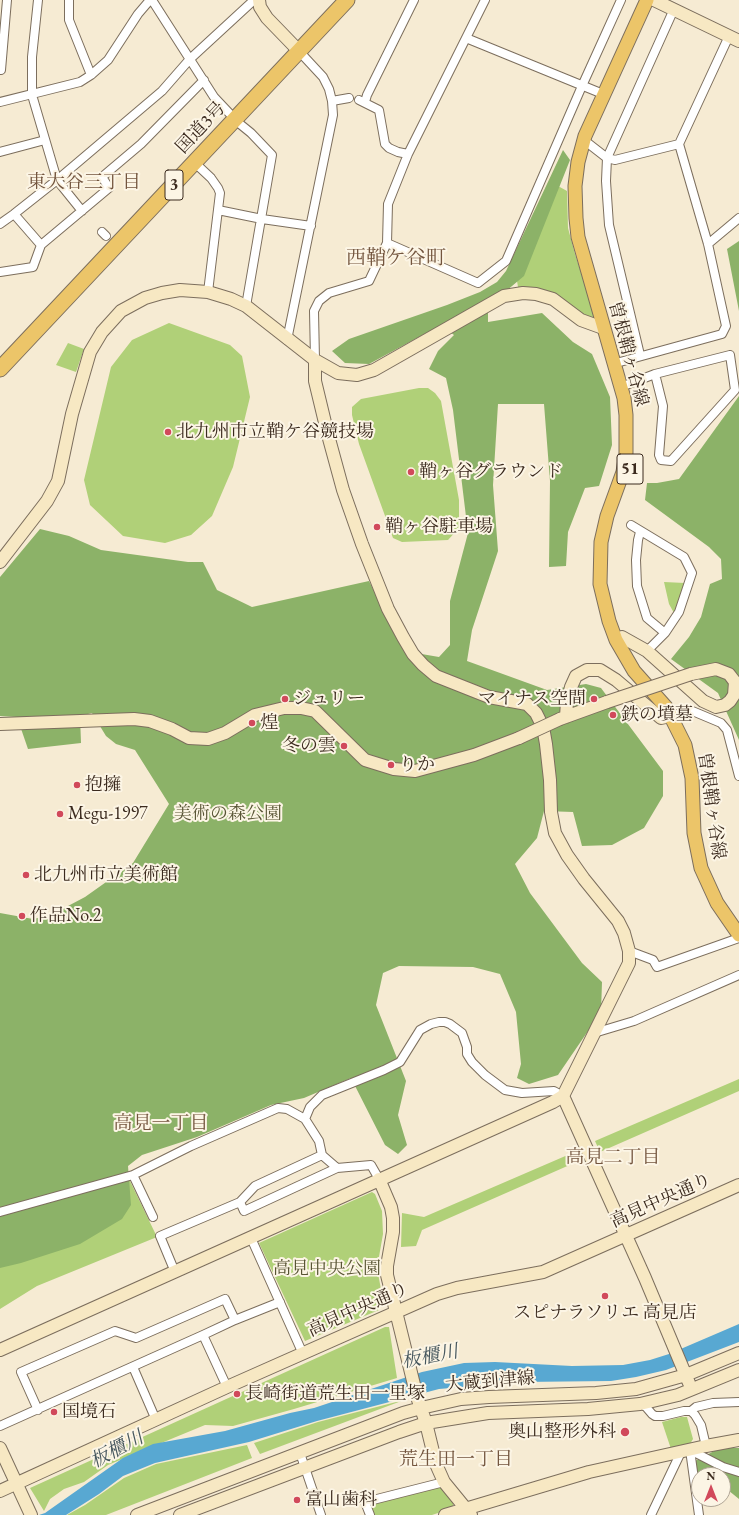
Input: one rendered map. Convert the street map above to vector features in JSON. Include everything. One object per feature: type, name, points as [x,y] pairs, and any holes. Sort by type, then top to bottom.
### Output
[{"type":"highway","name":"国道3号","points":[[297,49],[338,0]]},
{"type":"highway","name":"国道3号","points":[[0,359],[297,49],[347,0]]},
{"type":"highway","name":"国道3号","points":[[0,369],[195,163],[233,117]]},
{"type":"main road","name":"曽根鞘ヶ谷線","points":[[647,0],[585,136],[578,162],[575,186],[576,218],[578,237],[624,398],[626,415],[627,431],[623,472],[607,516],[600,542],[600,584],[609,621],[619,646],[634,670],[674,715]]},
{"type":"main road","name":"曽根鞘ヶ谷線","points":[[655,0],[589,144],[584,163],[582,217],[585,236],[630,397],[633,414],[632,453],[629,474],[610,526],[607,543],[606,584],[615,620],[632,656],[671,704],[691,767],[694,833],[701,868],[718,903],[739,932]]},
{"type":"street","points":[[1,70],[7,0]]},
{"type":"street","points":[[38,0],[32,57],[32,95],[57,180],[82,212]]},
{"type":"street","points":[[69,0],[69,20],[91,75]]},
{"type":"street","points":[[0,102],[80,82],[91,75],[108,60],[138,14],[151,0],[214,97],[272,155],[246,306]]},
{"type":"street","points":[[0,224],[57,180],[162,91],[190,59],[254,0]]},
{"type":"street","points":[[259,0],[260,7],[267,18],[323,77],[329,89],[332,101],[332,115],[287,340]]},
{"type":"street","points":[[408,154],[398,152],[389,148],[385,144],[379,110],[362,101],[367,95],[414,0]]},
{"type":"street","points":[[0,1350],[379,1179],[554,1102],[563,1096],[629,963],[630,951],[618,921],[584,879],[567,855],[555,832],[551,812],[550,780],[546,744],[543,727],[536,713],[527,704],[489,697],[436,676],[423,666],[413,654],[403,637],[388,609],[362,544],[343,490],[315,381],[314,311],[318,301],[329,293],[369,280],[387,243],[388,204],[408,154],[485,0]]},
{"type":"street","points":[[387,243],[478,284],[506,261],[621,0]]},
{"type":"street","points":[[620,362],[722,334],[726,326],[708,244],[679,144],[734,38],[655,0]]},
{"type":"street","points":[[640,356],[609,225],[606,158],[674,9]]},
{"type":"street","points":[[466,38],[603,94]]},
{"type":"street","points":[[0,272],[33,267],[41,245],[109,188],[102,177],[141,144],[204,80]]},
{"type":"street","points":[[332,101],[349,98]]},
{"type":"street","points":[[0,152],[45,140]]},
{"type":"street","points":[[589,144],[606,158],[615,160],[679,144]]},
{"type":"street","points":[[195,163],[211,178],[220,194],[208,292]]},
{"type":"street","points":[[218,210],[262,219],[311,226]]},
{"type":"street","points":[[14,214],[41,245]]},
{"type":"street","points":[[708,244],[739,218]]},
{"type":"street","points":[[0,562],[47,501],[58,481],[72,414],[90,352],[102,332],[120,311],[145,298],[180,290],[208,292],[231,299],[246,306],[287,340],[315,360],[338,372],[357,375],[374,370],[504,296],[523,293],[536,294],[553,299],[581,320],[603,328]]},
{"type":"street","points":[[626,385],[655,374],[730,355],[735,390],[671,461],[661,460],[659,455],[663,406],[655,374]]},
{"type":"street","points":[[631,525],[640,532],[684,557],[692,573],[679,612],[665,633],[647,651]]},
{"type":"street","points":[[640,532],[636,560],[637,586],[647,618],[665,633]]},
{"type":"street","points":[[0,724],[134,719],[150,721],[172,729],[189,738],[208,739],[225,733],[255,715],[284,708],[301,708],[315,711],[364,760],[394,769],[415,771],[474,755],[519,738],[563,718],[607,702],[691,674],[716,669],[729,674],[735,682],[734,695],[725,705],[716,707],[703,701],[647,651],[622,637]]},
{"type":"street","points":[[563,718],[576,676],[587,670],[600,670],[616,680],[661,718],[690,710],[721,723],[727,730],[739,776]]},
{"type":"street","points":[[630,951],[654,960],[657,967],[739,932]]},
{"type":"street","points":[[594,1033],[634,1021],[739,975]]},
{"type":"street","points":[[305,1119],[310,1107],[322,1095],[400,1062],[420,1030],[438,1022],[450,1024],[462,1034],[472,1062],[485,1075],[505,1090],[522,1093],[554,1091],[563,1096],[626,1236],[692,1390]]},
{"type":"street","points":[[0,1212],[133,1175],[191,1146],[278,1108],[287,1108],[305,1119],[319,1141],[322,1156],[337,1168]]},
{"type":"street","points":[[175,1272],[160,1236],[240,1202],[255,1186],[322,1156]]},
{"type":"street","points":[[240,1202],[244,1211],[337,1168],[370,1165],[379,1179],[391,1207],[393,1232],[387,1266],[387,1275],[411,1372],[436,1464],[459,1513],[589,1472],[739,1440]]},
{"type":"street","points":[[133,1175],[153,1217]]},
{"type":"street","name":"高見中央通り","points":[[0,1491],[227,1387],[447,1290],[543,1272],[739,1185]]},
{"type":"street","points":[[251,1238],[303,1354]]},
{"type":"street","points":[[38,1410],[21,1372],[114,1331],[136,1338],[225,1299],[235,1320]]},
{"type":"street","points":[[0,1426],[235,1320],[280,1302]]},
{"type":"street","points":[[203,1335],[227,1387]]},
{"type":"street","name":"大蔵到津線","points":[[137,1515],[152,1512],[404,1413],[419,1403],[462,1400],[489,1396],[596,1393],[630,1390],[656,1384],[684,1370],[739,1353]]},
{"type":"street","points":[[133,1367],[156,1420]]},
{"type":"street","name":"大蔵到津線","points":[[180,1515],[398,1432],[426,1423],[488,1413],[588,1409],[640,1404],[692,1390],[739,1370]]},
{"type":"street","points":[[658,1400],[654,1408],[655,1414],[658,1416]]},
{"type":"street","points":[[691,1412],[696,1407],[712,1403],[739,1402]]},
{"type":"street","points":[[640,1404],[646,1406],[652,1414],[658,1416],[684,1411],[691,1412],[695,1415],[701,1425],[706,1446]]},
{"type":"street","points":[[686,1451],[723,1467],[739,1472]]},
{"type":"street","points":[[651,1515],[686,1451]]},
{"type":"street","points":[[686,1451],[699,1515]]},
{"type":"street","points":[[1,1453],[30,1514]]},
{"type":"street","points":[[300,1453],[321,1515]]},
{"type":"street","points":[[370,1515],[366,1502],[444,1482]]},
{"type":"green space","name":"美術の森公園","points":[[563,150],[570,160],[524,276],[506,291],[488,299],[488,322],[542,313],[573,342],[592,354],[610,397],[612,445],[599,486],[585,488],[568,532],[566,566],[549,567],[550,481],[544,404],[498,404],[493,485],[498,551],[472,630],[467,661],[547,690],[586,684],[601,688],[663,771],[663,796],[644,828],[612,845],[582,846],[573,812],[544,811],[537,838],[515,864],[530,893],[582,963],[602,982],[601,1012],[558,1075],[529,1084],[517,1078],[521,1064],[516,1012],[500,974],[473,967],[399,966],[383,973],[376,1005],[406,1081],[398,1115],[407,1145],[398,1154],[385,1145],[351,1078],[304,1098],[271,1105],[197,1137],[142,1155],[128,1166],[131,1205],[122,1219],[80,1244],[21,1263],[0,1268],[0,913],[33,919],[51,915],[85,897],[133,863],[169,804],[135,750],[116,744],[106,736],[92,713],[80,716],[81,743],[28,749],[17,717],[0,716],[0,577],[40,529],[69,536],[101,550],[188,562],[203,562],[217,590],[252,607],[369,581],[404,651],[439,657],[450,645],[450,601],[468,533],[453,410],[446,378],[429,369],[438,351],[454,335],[441,325],[369,364],[345,363],[332,351],[349,339],[447,305],[480,292],[497,282],[506,271]]},
{"type":"green space","points":[[558,186],[567,191],[568,228],[595,316],[589,320],[520,290],[518,287],[516,275]]},
{"type":"green space","points":[[739,241],[739,311],[727,249]]},
{"type":"green space","name":"北九州市立鞘ケ谷競技場","points":[[169,323],[230,345],[242,356],[250,397],[233,467],[212,516],[191,535],[165,543],[123,536],[90,505],[84,480],[111,367],[132,340]]},
{"type":"green space","points":[[68,343],[84,349],[76,372],[56,365]]},
{"type":"green space","name":"鞘ヶ谷グラウンド","points":[[419,388],[428,388],[435,393],[441,401],[459,500],[459,528],[448,540],[402,542],[393,538],[359,444],[352,415],[352,407],[361,399]]},
{"type":"green space","points":[[739,396],[739,740],[718,693],[671,659],[689,637],[701,617],[710,584],[722,579],[721,559],[709,547],[645,500],[647,483],[657,483],[679,479]]},
{"type":"green space","points":[[664,582],[685,583],[674,613],[669,604]]},
{"type":"green space","points":[[739,1079],[739,1091],[600,1152],[595,1141]]},
{"type":"green space","points":[[576,1146],[581,1160],[422,1230],[416,1246],[401,1247],[402,1213],[424,1217],[570,1154]]},
{"type":"green space","points":[[129,1179],[157,1237],[37,1286],[0,1309],[0,1235]]},
{"type":"green space","name":"高見中央公園","points":[[372,1192],[375,1194],[382,1211],[383,1234],[377,1268],[383,1300],[379,1310],[305,1341],[259,1243]]},
{"type":"green space","points":[[385,1327],[389,1327],[397,1378],[233,1426],[205,1425],[108,1465],[84,1482],[64,1489],[50,1499],[44,1511],[30,1488]]},
{"type":"green space","points":[[404,1400],[260,1454],[254,1443],[318,1422]]},
{"type":"green space","points":[[687,1417],[693,1439],[690,1444],[671,1449],[662,1422]]},
{"type":"green space","points":[[247,1445],[252,1458],[106,1515],[67,1515],[85,1505],[124,1478],[156,1464]]},
{"type":"green space","points":[[720,1448],[739,1448],[739,1499],[731,1492],[731,1467],[694,1467],[695,1461]]},
{"type":"green space","points":[[442,1485],[453,1502],[453,1508],[432,1515],[372,1515],[368,1503]]},
{"type":"water","points":[[739,1324],[739,1342],[666,1370],[611,1381],[521,1382],[439,1389],[317,1421],[249,1442],[155,1463],[123,1476],[99,1494],[66,1515],[39,1515],[45,1513],[123,1458],[153,1444],[225,1431],[314,1408],[422,1372],[464,1363],[495,1362],[572,1366],[623,1365],[650,1360],[669,1354]]},
{"type":"place","name":"北九州市立鞘ケ谷競技場","points":[[168,432]]},
{"type":"place","name":"鞘ヶ谷グラウンド","points":[[411,472]]},
{"type":"place","name":"鞘ヶ谷駐車場","points":[[377,527]]},
{"type":"place","name":"ジュリー","points":[[285,699]]},
{"type":"place","name":"マイナス空間","points":[[594,699]]},
{"type":"place","name":"鉄の墳墓","points":[[613,715]]},
{"type":"place","name":"煌","points":[[252,723]]},
{"type":"place","name":"冬の雲","points":[[344,746]]},
{"type":"place","name":"りか","points":[[391,765]]},
{"type":"place","name":"抱擁","points":[[77,785]]},
{"type":"place","name":"Megu-1997","points":[[60,814]]},
{"type":"place","name":"北九州市立美術館","points":[[26,875]]},
{"type":"place","name":"作品No.2","points":[[22,916]]},
{"type":"place","name":"スピナラソリエ 高見店","points":[[605,1296]]},
{"type":"place","name":"長崎街道荒生田一里塚","points":[[237,1394]]},
{"type":"place","name":"国境石","points":[[54,1412]]},
{"type":"place","name":"奥山整形外科","points":[[625,1432]]},
{"type":"place","name":"富山歯科","points":[[297,1500]]},
{"type":"district","name":"東大谷三丁目","points":[[84,183]]},
{"type":"district","name":"西鞘ケ谷町","points":[[396,259]]},
{"type":"district","name":"高見一丁目","points":[[161,1124]]},
{"type":"district","name":"高見二丁目","points":[[613,1158]]},
{"type":"district","name":"荒生田一丁目","points":[[456,1460]]},
{"type":"water label","name":"板櫃川","points":[[430,1357]]},
{"type":"water label","name":"板櫃川","points":[[117,1450]]}]
